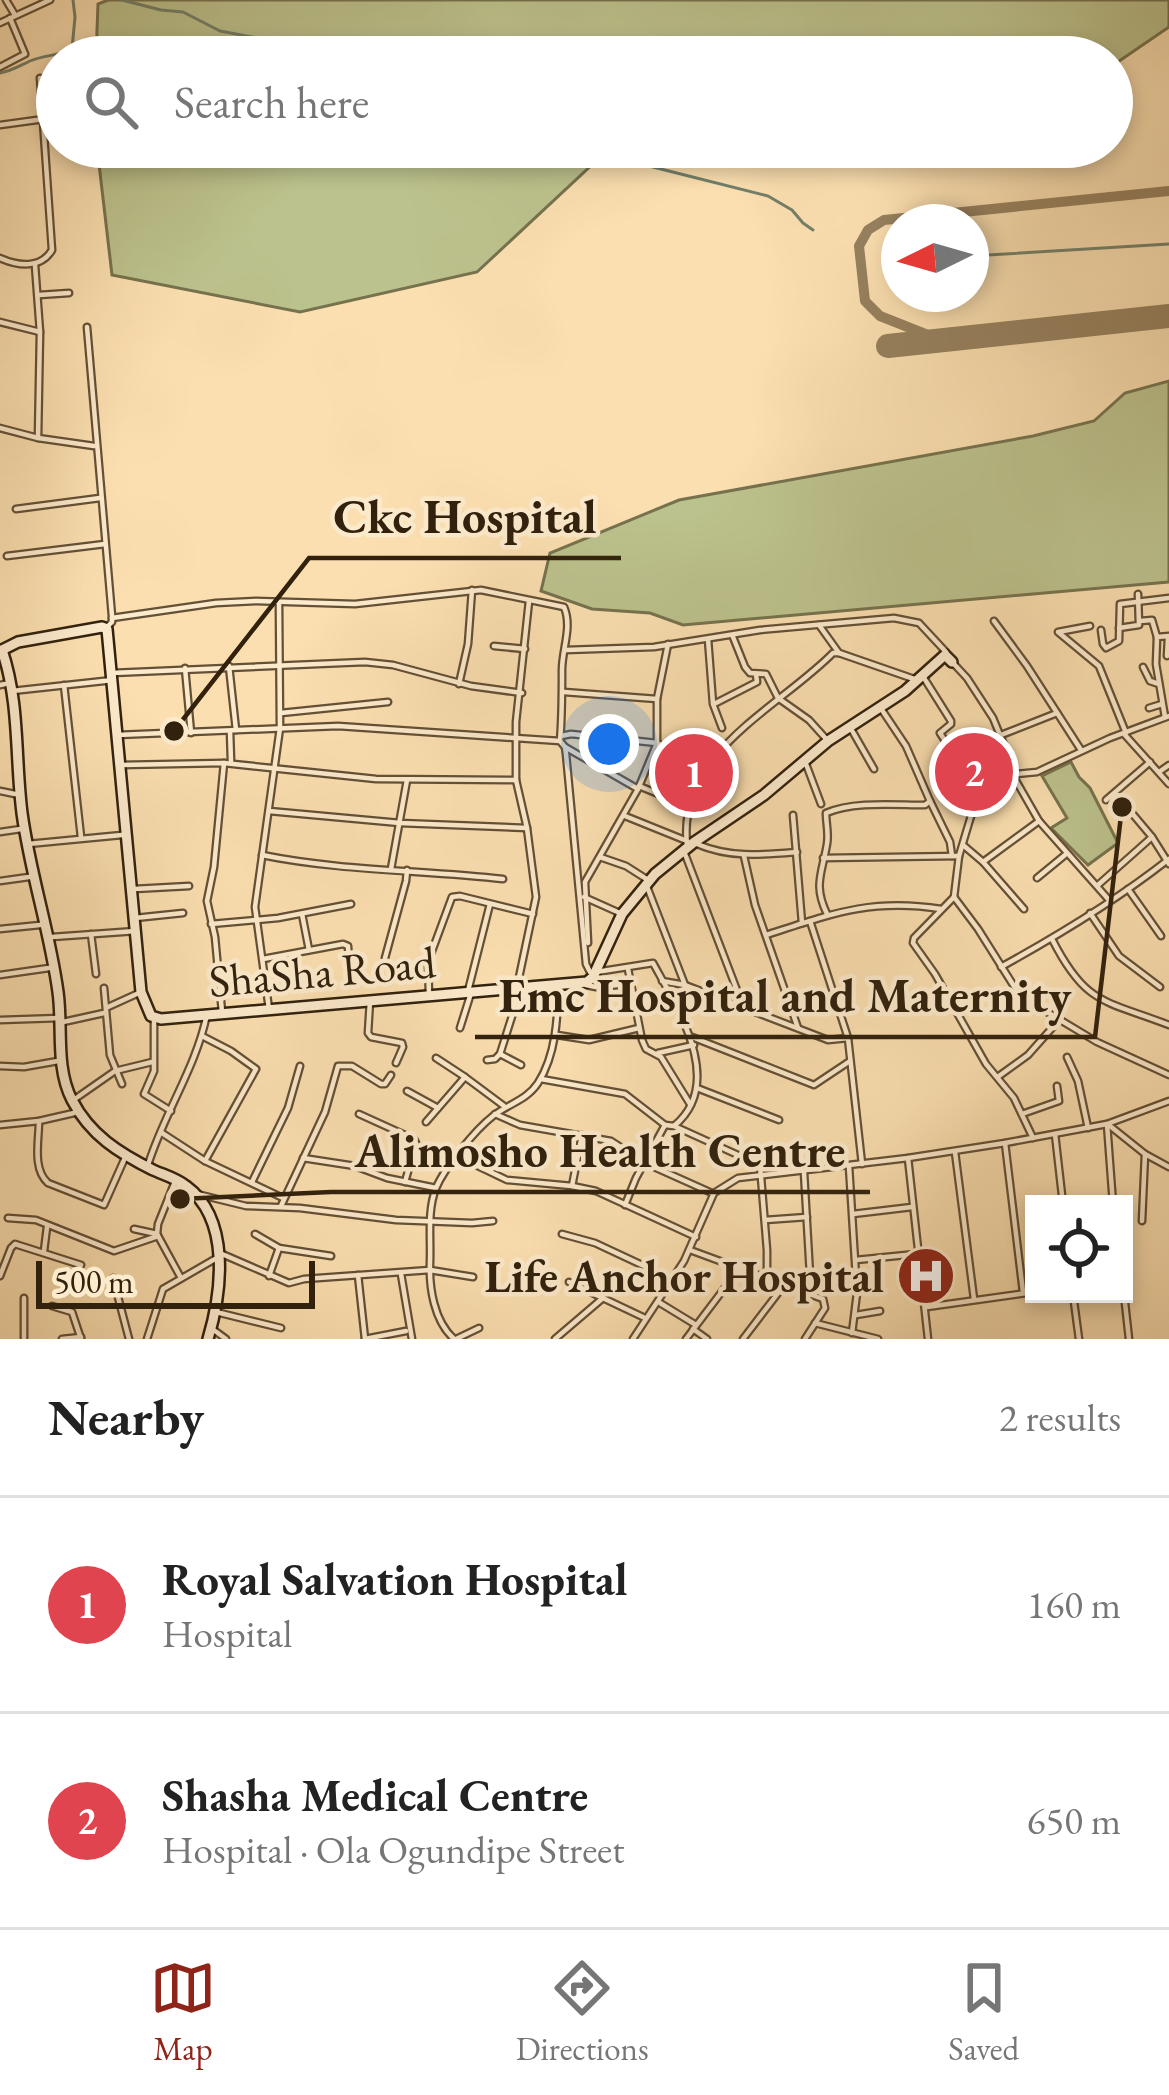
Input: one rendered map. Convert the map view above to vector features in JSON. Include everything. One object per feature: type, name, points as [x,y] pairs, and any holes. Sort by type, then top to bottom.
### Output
[{"type":"street","points":[[0,67],[25,54],[6,0]]},
{"type":"street","points":[[0,23],[50,0]]},
{"type":"street","points":[[0,125],[36,119]]},
{"type":"street","points":[[0,258],[35,265],[49,256],[53,242],[48,168]]},
{"type":"street","points":[[35,265],[40,332],[38,438]]},
{"type":"street","points":[[39,295],[69,293]]},
{"type":"street","points":[[0,322],[40,332]]},
{"type":"street","points":[[87,327],[109,623]]},
{"type":"street","points":[[0,428],[95,446]]},
{"type":"street","points":[[16,509],[100,498]]},
{"type":"street","points":[[7,556],[105,544]]},
{"type":"street","points":[[459,684],[472,590]]},
{"type":"street","points":[[493,1221],[396,1220],[282,1202],[245,1206],[194,1194],[121,1154],[73,1107],[62,1060],[48,937],[29,877],[21,829],[14,730],[1,648],[31,635],[51,636],[216,603],[356,604],[472,590],[566,609],[562,741],[588,974],[596,987],[630,984]]},
{"type":"street","points":[[1101,630],[1106,648],[1119,640],[1120,604],[1138,598],[1169,598]]},
{"type":"street","points":[[1119,628],[1138,626],[1138,598]]},
{"type":"street","points":[[487,1060],[500,1054],[520,987],[533,914],[534,877],[517,780],[517,722],[530,599]]},
{"type":"street","points":[[269,1009],[255,902],[280,728],[279,602]]},
{"type":"street","points":[[566,650],[910,619],[928,631],[986,705],[1039,821],[1109,900]]},
{"type":"street","points":[[1140,621],[1152,620],[1157,637],[1167,717],[1037,772],[1015,776],[986,794],[970,816],[956,856],[954,897],[1017,991],[1096,1042],[1169,1075]]},
{"type":"street","points":[[994,621],[1081,750]]},
{"type":"street","name":"ShaSha Road","points":[[109,623],[142,992],[146,1009],[154,1017],[558,985],[588,974]]},
{"type":"street","points":[[819,625],[839,653]]},
{"type":"street","points":[[1090,626],[1058,632],[1099,666],[1125,733],[1169,784]]},
{"type":"street","points":[[733,636],[745,667],[766,674],[778,698],[828,741]]},
{"type":"street","points":[[1157,637],[1169,636],[1167,656]]},
{"type":"street","points":[[708,638],[713,704],[722,728]]},
{"type":"street","points":[[582,895],[658,743],[657,699],[668,644]]},
{"type":"street","points":[[494,646],[526,649]]},
{"type":"street","points":[[743,1006],[688,845],[687,812],[706,770],[739,730],[833,653],[839,653],[918,677],[951,721],[940,733],[986,794]]},
{"type":"street","points":[[588,974],[622,914],[647,882],[688,845],[949,659]]},
{"type":"street","points":[[6,687],[64,685],[185,668],[365,662],[521,693]]},
{"type":"street","points":[[222,1012],[207,902],[233,730],[229,667]]},
{"type":"street","points":[[1143,667],[1150,681],[1169,689]]},
{"type":"street","points":[[185,668],[191,733]]},
{"type":"street","points":[[0,669],[6,687]]},
{"type":"street","points":[[713,704],[757,682],[756,674]]},
{"type":"street","points":[[64,685],[81,838]]},
{"type":"street","points":[[564,692],[657,699]]},
{"type":"street","points":[[281,713],[388,702]]},
{"type":"street","points":[[1149,708],[1162,704]]},
{"type":"street","points":[[880,706],[906,746],[956,856]]},
{"type":"street","points":[[1001,735],[1057,713]]},
{"type":"street","points":[[850,727],[874,769]]},
{"type":"street","points":[[117,735],[399,729],[518,740],[658,743],[706,770]]},
{"type":"street","points":[[562,741],[639,788],[666,797]]},
{"type":"street","points":[[806,761],[821,804]]},
{"type":"street","points":[[1106,800],[1150,762]]},
{"type":"street","points":[[121,765],[228,763],[407,780],[517,780]]},
{"type":"street","points":[[1159,772],[1169,765]]},
{"type":"street","points":[[391,869],[407,780]]},
{"type":"street","points":[[0,791],[17,790]]},
{"type":"street","points":[[17,790],[59,1020],[63,1087],[97,1140],[124,1160],[177,1180],[194,1194],[211,1225],[217,1256],[208,1335]]},
{"type":"street","points":[[1001,967],[1168,861],[1115,793]]},
{"type":"street","points":[[827,914],[818,882],[828,840],[828,810],[930,801]]},
{"type":"street","points":[[267,811],[527,828]]},
{"type":"street","points":[[623,815],[688,845],[713,851],[744,856],[797,852]]},
{"type":"street","points":[[793,815],[806,922],[848,1038],[862,1164]]},
{"type":"street","points":[[983,862],[1039,821]]},
{"type":"street","points":[[0,832],[21,829]]},
{"type":"street","points":[[28,844],[128,835]]},
{"type":"street","points":[[1097,886],[1152,837]]},
{"type":"street","points":[[962,845],[1024,909]]},
{"type":"street","points":[[1037,878],[1066,854]]},
{"type":"street","points":[[262,855],[338,868],[503,878]]},
{"type":"street","points":[[598,856],[626,866],[647,882],[686,985]]},
{"type":"street","points":[[744,856],[755,905],[799,1030]]},
{"type":"street","points":[[824,858],[956,856]]},
{"type":"street","points":[[385,958],[406,869]]},
{"type":"street","points":[[0,880],[29,877]]},
{"type":"street","points":[[132,889],[188,886]]},
{"type":"street","points":[[1128,889],[1161,937]]},
{"type":"street","points":[[582,895],[622,914]]},
{"type":"street","points":[[429,995],[430,955],[449,898],[460,896],[533,914]]},
{"type":"street","points":[[954,897],[914,938],[913,947],[935,974],[1033,1138]]},
{"type":"street","points":[[211,924],[352,904]]},
{"type":"street","points":[[460,1028],[490,904]]},
{"type":"street","points":[[766,935],[851,908],[907,904],[941,909]]},
{"type":"street","points":[[135,918],[182,913]]},
{"type":"street","points":[[1090,913],[1119,956],[1160,987]]},
{"type":"street","points":[[302,914],[309,950]]},
{"type":"street","points":[[0,929],[41,921]]},
{"type":"street","points":[[48,937],[136,931]]},
{"type":"street","points":[[91,934],[96,974]]},
{"type":"street","points":[[1052,938],[1066,965],[1089,992],[1116,1008],[1169,1025]]},
{"type":"street","points":[[263,959],[346,945],[349,964]]},
{"type":"street","points":[[588,974],[653,963],[693,1041],[697,1088],[683,1118],[669,1126],[636,1178],[625,1205]]},
{"type":"street","points":[[0,975],[49,968]]},
{"type":"street","points":[[628,969],[646,1049],[658,1053],[693,1041],[814,1085],[850,1061]]},
{"type":"street","points":[[662,981],[686,985],[828,1040],[848,1038]]},
{"type":"street","points":[[479,1328],[455,1339],[441,1322],[431,1290],[430,1221],[436,1188],[495,1114],[541,1079],[556,1034],[558,985]]},
{"type":"street","points":[[104,988],[115,1071],[122,1084]]},
{"type":"street","points":[[0,1020],[59,1020],[105,1010],[142,992]]},
{"type":"street","points":[[370,1000],[368,1033],[402,1042],[396,1063]]},
{"type":"street","points":[[147,1168],[207,1014]]},
{"type":"street","points":[[154,1017],[154,1071],[144,1094],[171,1111]]},
{"type":"street","points":[[997,1078],[1028,1055],[1060,1018]]},
{"type":"street","points":[[556,1034],[589,1040],[639,1028]]},
{"type":"street","points":[[202,1036],[256,1069],[205,1161]]},
{"type":"street","points":[[658,1053],[690,1104]]},
{"type":"street","points":[[500,1054],[521,1065]]},
{"type":"street","points":[[1067,1057],[1078,1081],[1088,1128]]},
{"type":"street","points":[[436,1058],[506,1107]]},
{"type":"street","points":[[0,1066],[58,1061]]},
{"type":"street","points":[[0,1124],[39,1120],[73,1107],[115,1071],[154,1062]]},
{"type":"street","points":[[252,1182],[289,1108],[300,1066]]},
{"type":"street","points":[[282,1202],[325,1112],[338,1066],[352,1066],[381,1084],[391,1075]]},
{"type":"street","points":[[426,1122],[465,1077]]},
{"type":"street","points":[[541,1079],[626,1094],[669,1126],[759,1163],[767,1279]]},
{"type":"street","points":[[1022,1114],[1059,1101],[1057,1086]]},
{"type":"street","points":[[697,1088],[779,1120]]},
{"type":"street","points":[[407,1090],[438,1108]]},
{"type":"street","points":[[633,1339],[690,1250],[714,1193],[738,1178],[1033,1138],[1107,1124],[1169,1101]]},
{"type":"street","points":[[359,1114],[416,1141],[405,1183]]},
{"type":"street","points":[[495,1114],[520,1125],[611,1141],[646,1163],[714,1193]]},
{"type":"street","points":[[39,1120],[38,1167],[48,1183],[104,1205],[124,1160]]},
{"type":"street","points":[[1107,1124],[1169,1167]]},
{"type":"street","points":[[1107,1124],[1112,1195]]},
{"type":"street","points":[[160,1132],[282,1202]]},
{"type":"street","points":[[1055,1134],[1062,1195]]},
{"type":"street","points":[[572,1186],[582,1136]]},
{"type":"street","points":[[925,1308],[1023,1292],[1005,1143]]},
{"type":"street","points":[[955,1151],[974,1299]]},
{"type":"street","points":[[1142,1221],[1145,1154]]},
{"type":"street","points":[[457,1156],[507,1180],[596,1191],[696,1237]]},
{"type":"street","points":[[303,1158],[356,1166],[436,1188]]},
{"type":"street","points":[[908,1158],[928,1339]]},
{"type":"street","points":[[849,1166],[856,1260],[856,1315],[851,1333]]},
{"type":"street","points":[[803,1170],[811,1292]]},
{"type":"street","points":[[174,1184],[157,1235],[181,1278]]},
{"type":"street","points":[[853,1214],[912,1207]]},
{"type":"street","points":[[765,1220],[807,1216]]},
{"type":"street","points":[[8,1218],[36,1220],[117,1251],[157,1235]]},
{"type":"street","points":[[44,1251],[47,1225]]},
{"type":"street","points":[[134,1229],[157,1235]]},
{"type":"street","points":[[255,1234],[279,1248],[331,1256]]},
{"type":"street","points":[[562,1234],[595,1243],[672,1279]]},
{"type":"street","points":[[0,1276],[15,1244],[81,1265]]},
{"type":"street","points":[[269,1276],[279,1248]]},
{"type":"street","points":[[690,1250],[823,1299],[826,1304],[805,1339]]},
{"type":"street","points":[[856,1260],[918,1253]]},
{"type":"street","points":[[217,1256],[289,1283],[430,1270],[472,1277]]},
{"type":"street","points":[[147,1339],[163,1289],[217,1256]]},
{"type":"street","points":[[208,1335],[217,1256]]},
{"type":"street","points":[[686,1339],[739,1269]]},
{"type":"street","points":[[358,1275],[365,1339],[410,1335],[400,1272]]},
{"type":"street","points":[[113,1277],[130,1339]]},
{"type":"street","points":[[569,1282],[646,1318]]},
{"type":"street","points":[[743,1339],[785,1284]]},
{"type":"street","points":[[23,1339],[24,1298]]},
{"type":"street","points":[[555,1339],[603,1298]]},
{"type":"street","points":[[658,1301],[706,1339]]},
{"type":"street","points":[[1074,1303],[1079,1339]]},
{"type":"street","points":[[1125,1303],[1129,1339]]},
{"type":"street","points":[[52,1306],[72,1312],[81,1338],[62,1339]]},
{"type":"street","points":[[856,1315],[880,1311]]},
{"type":"street","points":[[214,1312],[281,1328]]},
{"type":"street","points":[[815,1323],[878,1339]]},
{"type":"street","points":[[208,1335],[226,1339]]},
{"type":"green space","points":[[108,0],[1169,0],[1169,27],[1133,52],[1133,36],[97,36],[98,4]]},
{"type":"green space","points":[[99,168],[588,168],[477,272],[300,312],[112,275]]},
{"type":"green space","points":[[1169,381],[1169,582],[683,625],[650,613],[592,609],[541,591],[550,553],[679,500],[1033,436],[1094,421],[1125,393]]},
{"type":"green space","points":[[1071,762],[1118,843],[1088,865],[1051,828],[1067,818],[1042,776]]},
{"type":"waterway","points":[[73,0],[73,36]]},
{"type":"waterway","points":[[122,0],[183,12],[220,31],[247,36]]},
{"type":"waterway","points":[[0,73],[36,59]]},
{"type":"waterway","points":[[657,168],[768,196],[813,230]]},
{"type":"waterway","points":[[989,255],[1169,244]]},
{"type":"taxiway","points":[[938,339],[880,316],[865,301],[859,246],[868,230],[884,220],[1169,191]]},
{"type":"runway","points":[[888,346],[1169,316]]},
{"type":"place","name":"Ckc Hospital","points":[[174,731]]},
{"type":"place","name":"Shasha Medical Centre","points":[[974,772]]},
{"type":"place","name":"Royal Salvation Hospital","points":[[694,773]]},
{"type":"place","name":"Emc Hospital and Maternity","points":[[1122,807]]},
{"type":"place","name":"Alimosho Health Centre","points":[[180,1199]]},
{"type":"place","name":"Life Anchor Hospital","points":[[926,1276]]}]
